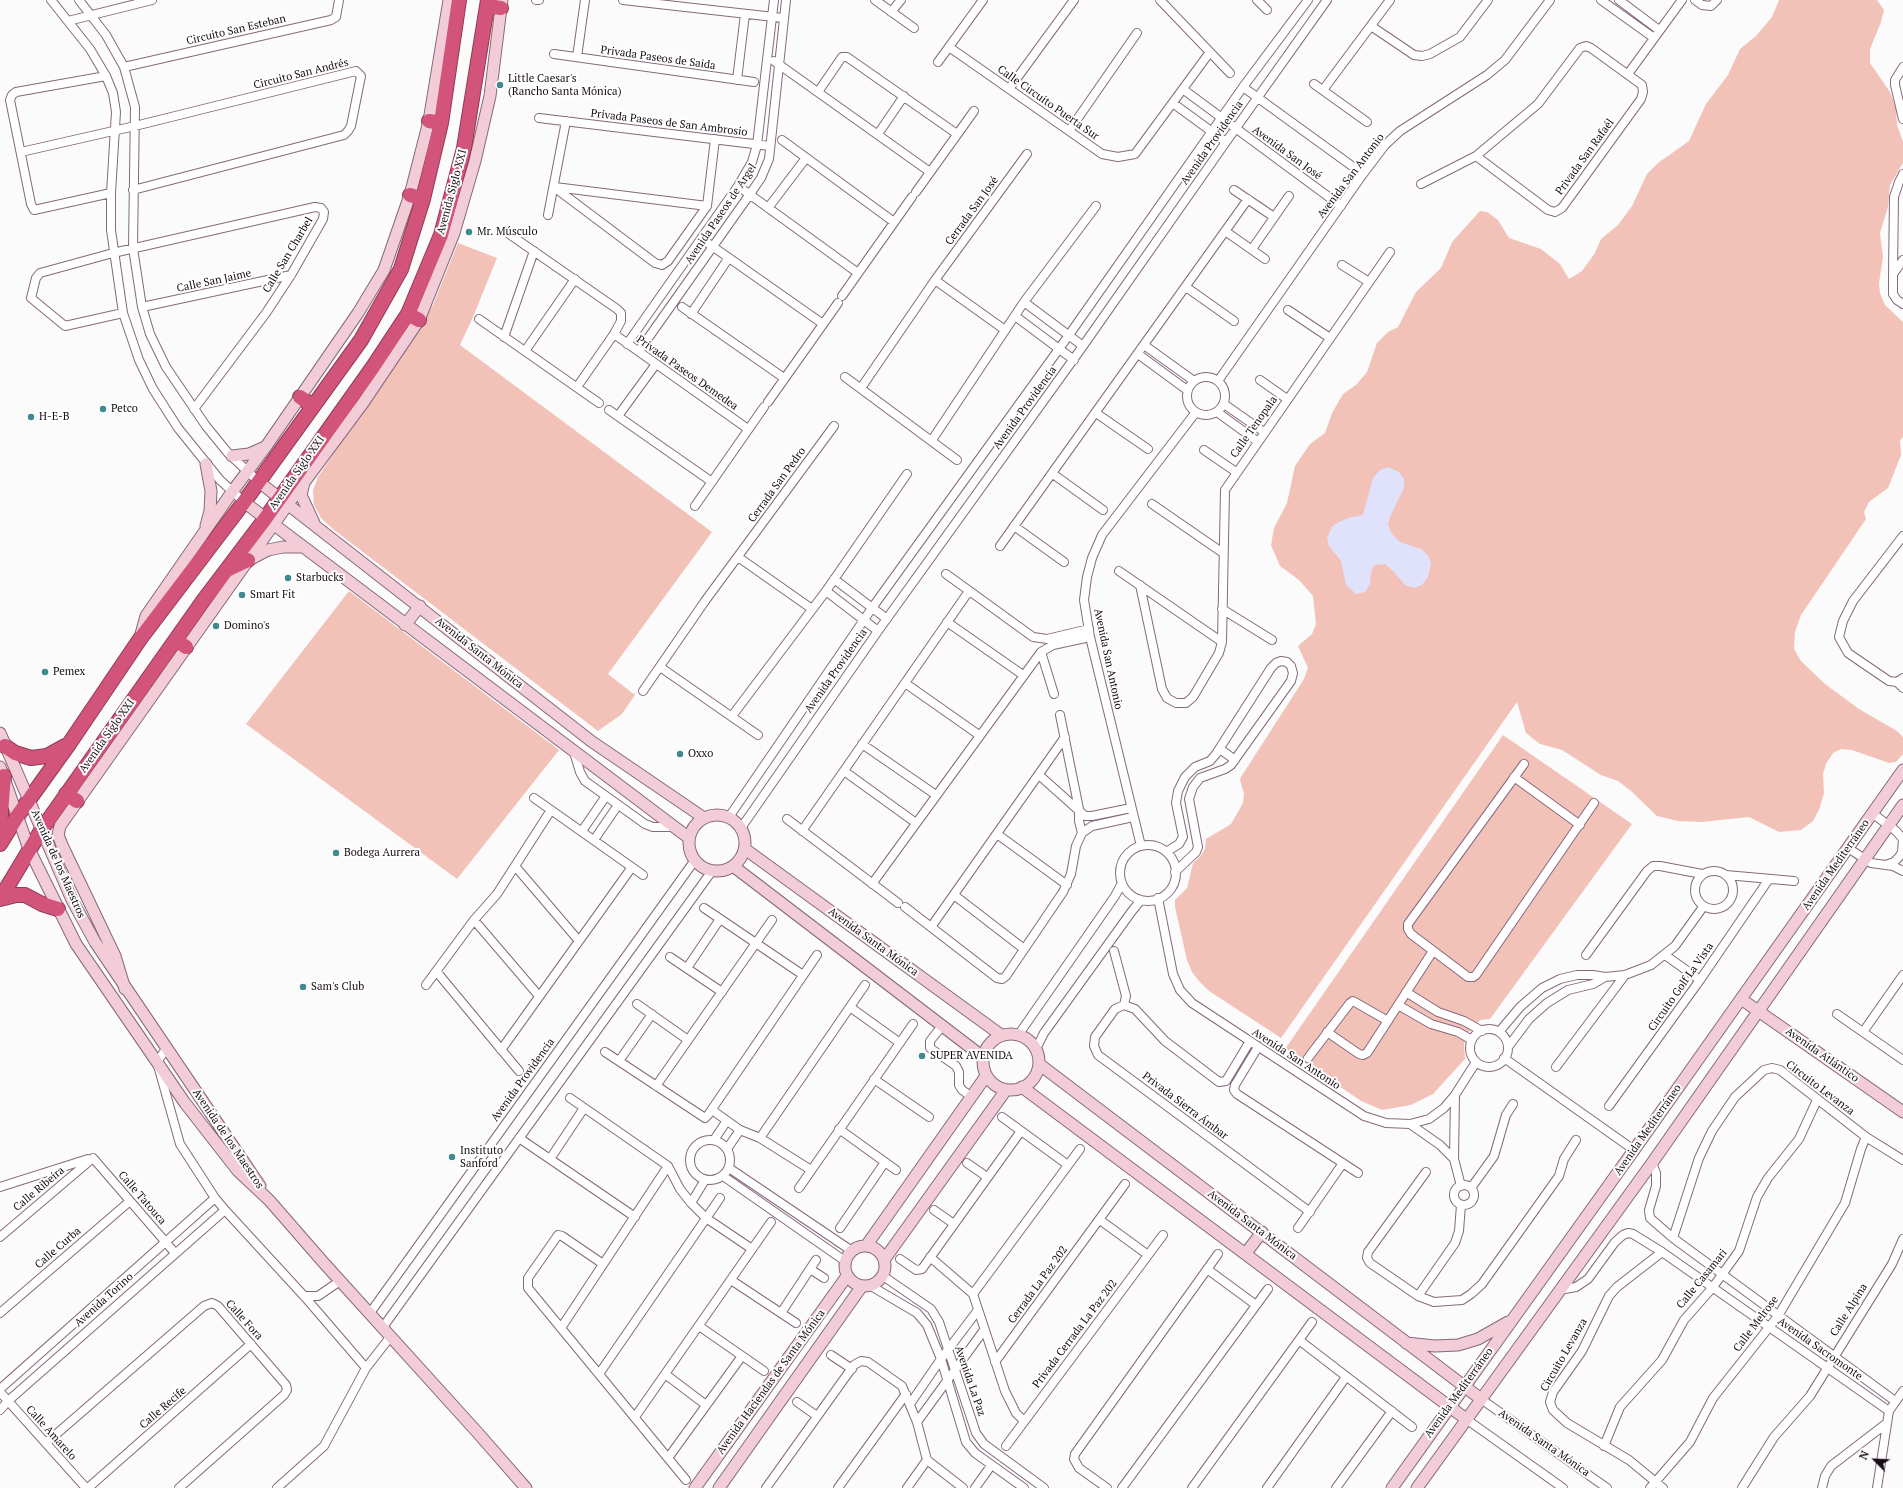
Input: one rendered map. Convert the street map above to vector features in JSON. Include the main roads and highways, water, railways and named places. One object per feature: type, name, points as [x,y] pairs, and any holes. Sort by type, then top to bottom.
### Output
[{"type":"highway","points":[[0,844],[18,814],[69,744],[140,639],[259,482],[361,340],[401,269],[435,122],[459,0]]},
{"type":"highway","points":[[487,3],[501,4]]},
{"type":"highway","name":"Avenida Siglo XXI","points":[[0,899],[42,829],[72,797],[181,643],[225,572],[269,522],[374,366],[413,317],[441,235],[464,148],[487,3]]},
{"type":"highway","points":[[300,397],[313,406]]},
{"type":"highway","points":[[225,572],[248,560]]},
{"type":"highway","points":[[5,746],[15,753],[31,758],[46,756],[69,744]]},
{"type":"highway","points":[[0,825],[2,771]]},
{"type":"highway","points":[[0,899],[16,895],[25,895],[42,904],[58,909]]},
{"type":"water","points":[[1389,467],[1399,472],[1404,479],[1404,488],[1390,517],[1388,525],[1392,534],[1400,542],[1421,549],[1428,555],[1431,563],[1428,577],[1422,585],[1414,588],[1405,585],[1385,564],[1374,565],[1371,573],[1370,584],[1365,592],[1356,594],[1346,585],[1341,561],[1329,546],[1327,538],[1335,524],[1348,518],[1363,515],[1373,478],[1380,470]]},
{"type":"place","name":"Little Caesar's (Rancho Santa Mónica)","points":[[500,85]]},
{"type":"place","name":"Mr. Músculo","points":[[469,232]]},
{"type":"place","name":"Petco","points":[[103,409]]},
{"type":"place","name":"H-E-B","points":[[31,417]]},
{"type":"place","name":"Starbucks","points":[[288,578]]},
{"type":"place","name":"Smart Fit","points":[[242,595]]},
{"type":"place","name":"Domino's","points":[[216,626]]},
{"type":"place","name":"Pemex","points":[[45,672]]},
{"type":"place","name":"Oxxo","points":[[680,754]]},
{"type":"place","name":"Bodega Aurrera","points":[[336,853]]},
{"type":"place","name":"Sam's Club","points":[[303,987]]},
{"type":"place","name":"SUPER AVENIDA","points":[[922,1056]]},
{"type":"place","name":"Instituto Sanford","points":[[452,1157]]}]
